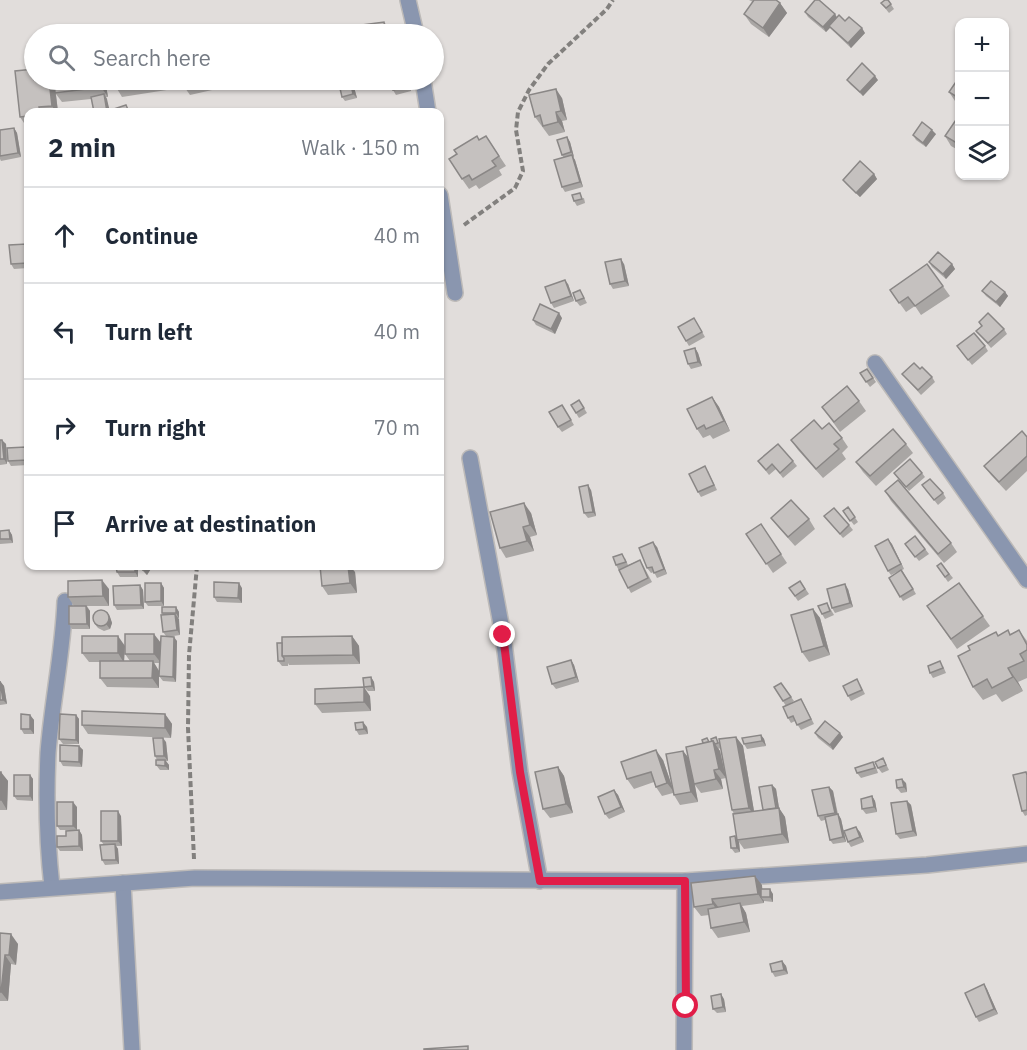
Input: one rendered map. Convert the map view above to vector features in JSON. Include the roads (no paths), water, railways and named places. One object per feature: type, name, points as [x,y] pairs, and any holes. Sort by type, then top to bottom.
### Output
[{"type":"street","points":[[408,0],[414,24]]},
{"type":"street","points":[[425,90],[427,108]]},
{"type":"street","points":[[444,223],[455,293]]},
{"type":"street","points":[[875,363],[1027,580]]},
{"type":"street","points":[[470,458],[503,635],[520,772],[540,881]]},
{"type":"street","points":[[52,887],[48,857],[49,751],[63,638],[65,601]]},
{"type":"street","points":[[0,892],[195,878],[685,881],[927,865],[1027,854]]},
{"type":"street","points":[[684,1050],[685,881]]},
{"type":"street","points":[[123,883],[132,1050]]}]
